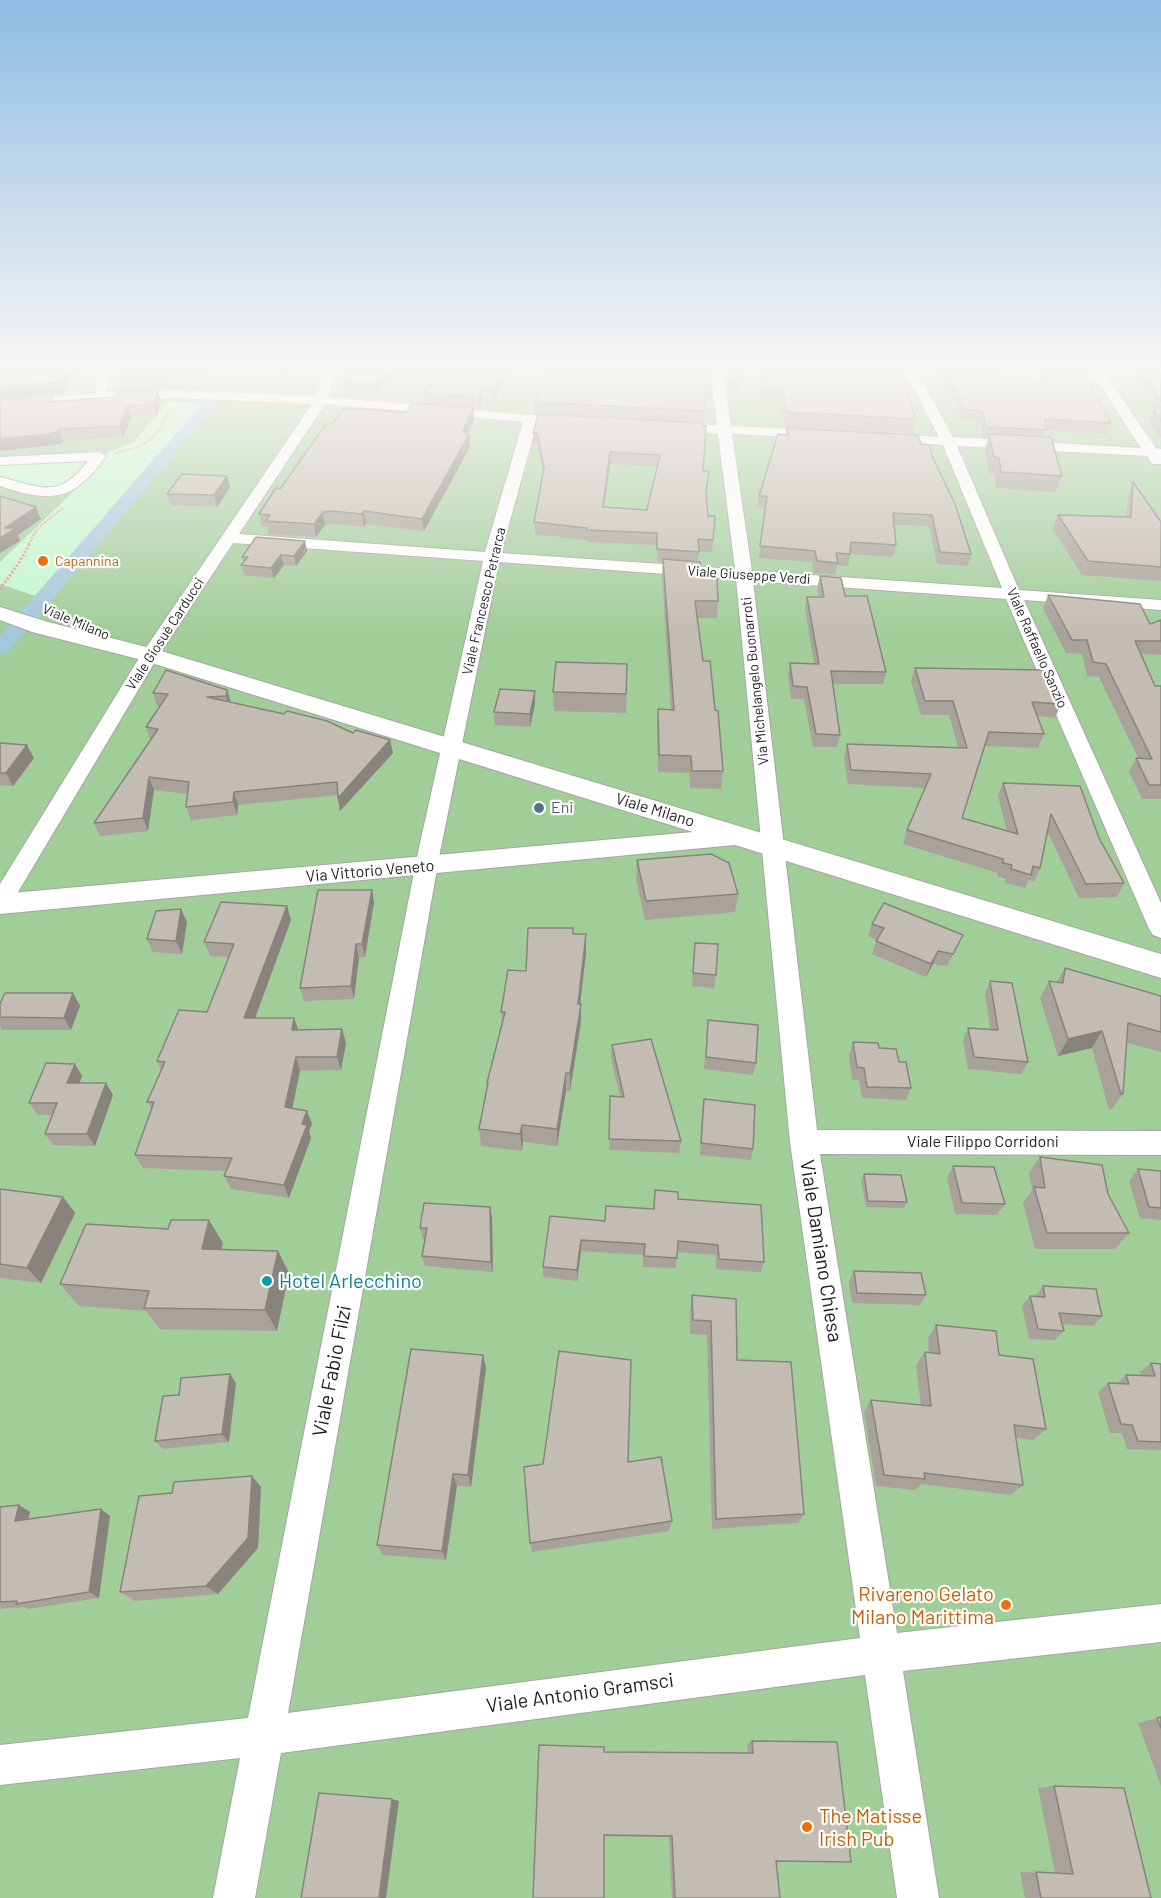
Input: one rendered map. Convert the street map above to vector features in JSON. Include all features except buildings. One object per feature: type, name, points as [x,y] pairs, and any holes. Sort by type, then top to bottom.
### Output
[{"type":"street","points":[[0,461],[88,457]]},
{"type":"street","points":[[0,481],[37,494],[63,492],[87,473],[99,457]]},
{"type":"street","name":"Viale Giosuè Carducci","points":[[0,903],[150,655],[228,538],[278,457]]},
{"type":"street","name":"Viale Francesco Petrarca","points":[[429,866],[451,749],[492,557],[520,457]]},
{"type":"street","name":"Via Michelangelo Buonarroti","points":[[728,457],[744,575],[773,846]]},
{"type":"street","name":"Viale Raffaello Sanzio","points":[[955,457],[1013,595],[1161,929]]},
{"type":"street","name":"Viale Giuseppe Verdi","points":[[228,538],[1161,606]]},
{"type":"street","name":"Viale Milano","points":[[0,593],[9,609],[451,749],[674,829]]},
{"type":"street","name":"Via Vittorio Veneto","points":[[0,903],[429,866],[674,829],[740,836],[773,846]]},
{"type":"street","points":[[773,846],[1161,966]]},
{"type":"street","name":"Viale Damiano Chiesa","points":[[773,846],[804,1142],[918,1898]]},
{"type":"street","name":"Viale Fabio Filzi","points":[[234,1898],[429,866]]},
{"type":"street","name":"Viale Filippo Corridoni","points":[[804,1142],[1161,1143]]},
{"type":"street","name":"Viale Antonio Gramsci","points":[[0,1765],[263,1736],[881,1654],[1161,1623]]},
{"type":"green space","points":[[0,457],[1161,457],[1161,1898],[0,1898]]},
{"type":"green space","points":[[104,457],[161,457],[41,598],[0,584],[0,562],[80,485]]},
{"type":"green space","points":[[90,459],[70,480],[50,487],[39,487],[0,476],[0,463]]},
{"type":"waterway","points":[[0,649],[164,457]]},
{"type":"place","name":"Capannina","points":[[43,561]]},
{"type":"place","name":"Eni","points":[[539,808]]},
{"type":"place","name":"Hotel Arlecchino","points":[[267,1281]]},
{"type":"place","name":"Rivareno Gelato Milano Marittima","points":[[1006,1605]]},
{"type":"place","name":"The Matisse Irish Pub","points":[[807,1827]]}]
